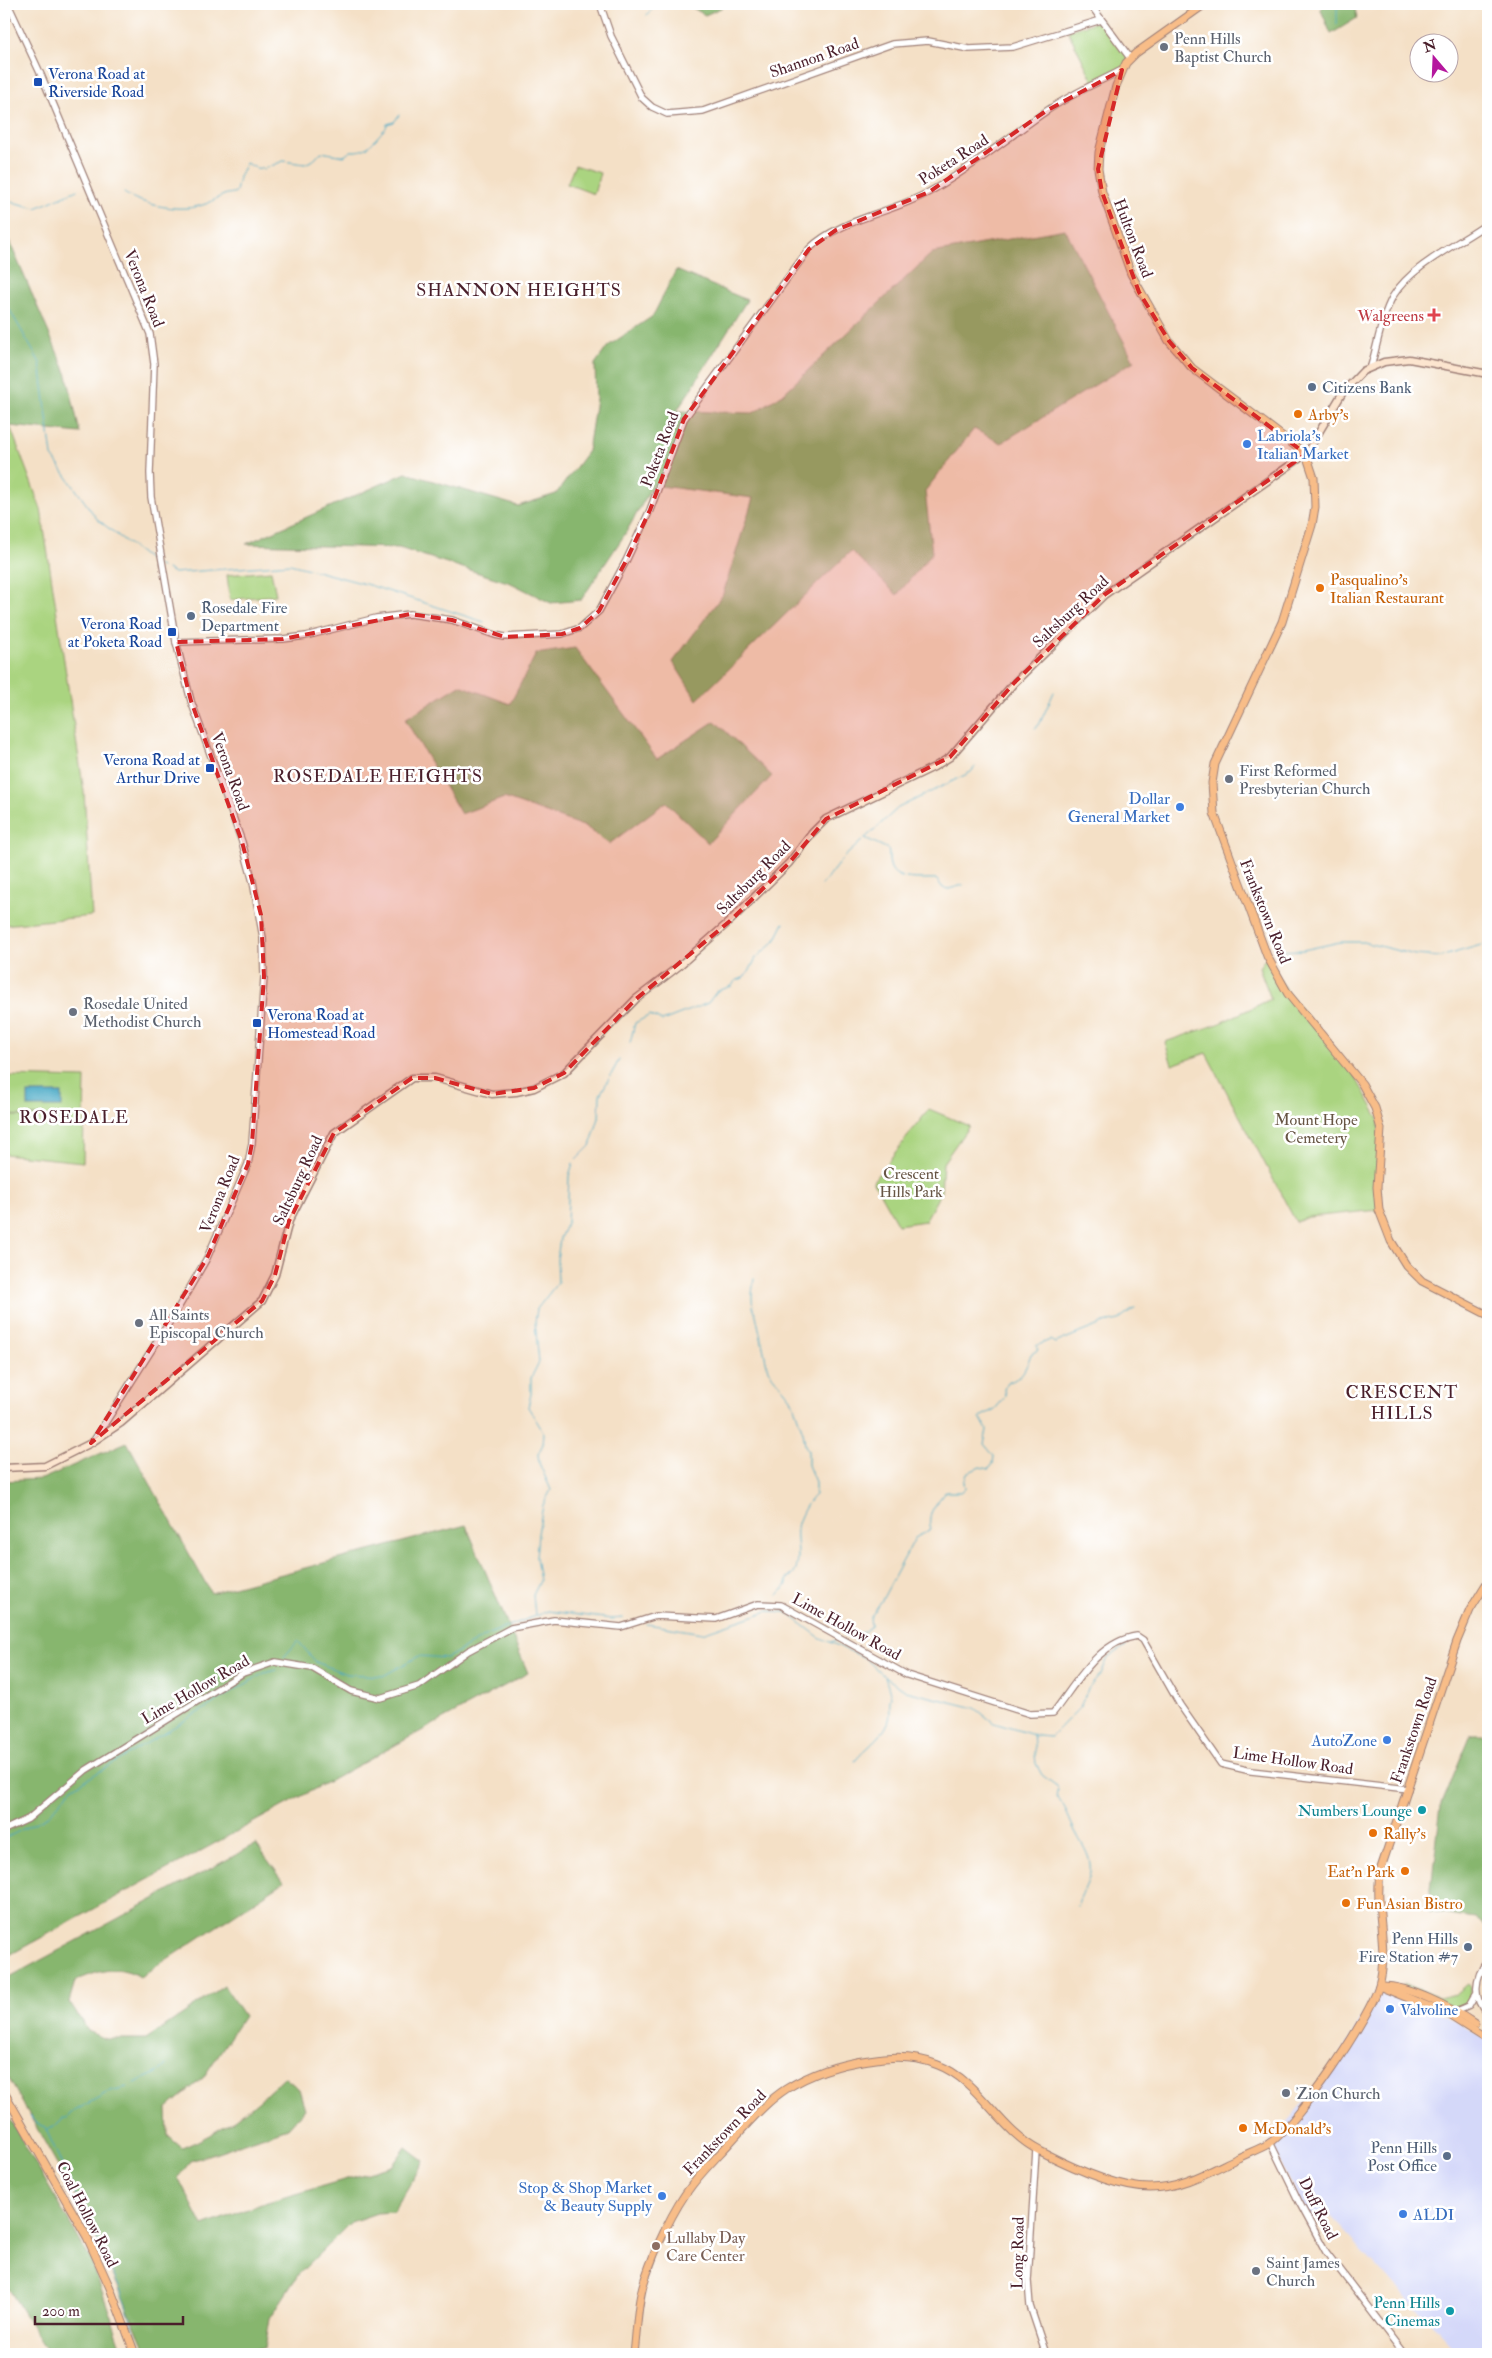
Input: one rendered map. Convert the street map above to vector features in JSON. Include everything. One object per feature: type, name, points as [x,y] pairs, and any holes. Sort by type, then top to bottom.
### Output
[{"type":"main road","name":"Hulton Road","points":[[1206,4],[1130,58],[1122,70],[1105,127],[1098,169],[1102,192],[1139,292],[1165,336],[1192,368],[1306,454]]},
{"type":"main road","name":"Saltsburg Road","points":[[92,1443],[121,1423],[262,1301],[275,1275],[290,1221],[334,1133],[412,1078],[435,1078],[492,1094],[534,1088],[564,1073],[636,999],[679,966],[730,921],[790,863],[812,833],[826,819],[934,767],[950,757],[1014,683],[1104,595],[1306,454],[1343,392],[1357,376],[1371,366],[1384,362],[1409,359],[1488,374]]},
{"type":"main road","name":"Frankstown Road","points":[[1306,454],[1314,478],[1315,490],[1312,525],[1275,640],[1218,756],[1212,784],[1214,813],[1271,965],[1288,994],[1362,1084],[1375,1108],[1380,1128],[1379,1210],[1391,1241],[1406,1265],[1422,1281],[1488,1315]]},
{"type":"main road","points":[[4,1468],[45,1466],[92,1443]]},
{"type":"main road","name":"Frankstown Road","points":[[634,2354],[646,2276],[682,2199],[695,2181],[759,2111],[780,2093],[802,2080],[831,2068],[876,2058],[906,2058],[944,2067],[960,2077],[1010,2129],[1036,2150],[1112,2181],[1148,2188],[1172,2186],[1189,2181],[1270,2142],[1303,2106],[1334,2066],[1359,2025],[1379,1986],[1382,1969],[1378,1880],[1463,1624],[1488,1581]]},
{"type":"main road","points":[[1379,1986],[1391,1986],[1404,1990],[1455,2012],[1488,2035]]},
{"type":"main road","points":[[1379,1986],[1451,2016],[1488,2040]]},
{"type":"main road","name":"Coal Hollow Road","points":[[4,2092],[31,2136],[95,2253],[135,2354]]},
{"type":"street","name":"Verona Road","points":[[8,4],[42,77],[150,334],[154,364],[150,481],[176,642],[191,701],[242,842],[260,915],[264,977],[252,1143],[248,1164],[207,1258],[177,1310],[92,1443]]},
{"type":"street","name":"Shannon Road","points":[[600,4],[611,36],[642,98],[652,108],[667,114],[703,111],[892,44],[928,40],[969,49],[1013,47],[1101,20]]},
{"type":"street","points":[[1090,4],[1130,58]]},
{"type":"street","name":"Poketa Road","points":[[176,642],[283,639],[306,636],[376,618],[410,614],[452,620],[505,637],[562,634],[580,628],[599,611],[626,561],[650,510],[674,441],[684,419],[809,249],[822,238],[836,230],[885,212],[929,192],[1046,111],[1094,83],[1122,70]]},
{"type":"street","points":[[1371,366],[1382,321],[1394,295],[1416,271],[1488,223]]},
{"type":"street","name":"Lime Hollow Road","points":[[4,1830],[28,1819],[86,1770],[243,1673],[275,1662],[312,1668],[351,1691],[380,1698],[419,1686],[468,1651],[511,1628],[554,1620],[621,1627],[656,1616],[716,1619],[758,1604],[781,1605],[907,1675],[1030,1714],[1053,1713],[1090,1664],[1109,1646],[1137,1636],[1143,1640],[1180,1705],[1221,1764],[1251,1771],[1408,1789]]},
{"type":"street","points":[[1455,2012],[1469,2006],[1476,1994],[1481,1969],[1488,1960]]},
{"type":"street","points":[[1476,1994],[1482,2008],[1488,2015]]},
{"type":"street","name":"Duff Road","points":[[1270,2142],[1303,2211],[1326,2252],[1404,2354]]},
{"type":"street","name":"Long Road","points":[[1036,2150],[1028,2281],[1030,2306],[1046,2354]]},
{"type":"highlighted area","points":[[1122,70],[1098,169],[1102,192],[1139,292],[1169,341],[1192,368],[1306,454],[1104,595],[1014,683],[950,757],[826,819],[789,863],[730,921],[636,999],[564,1073],[534,1088],[492,1094],[435,1078],[412,1078],[334,1133],[289,1221],[275,1275],[262,1301],[91,1443],[207,1258],[248,1164],[252,1143],[264,977],[261,915],[242,842],[191,701],[176,642],[283,639],[410,614],[452,620],[505,637],[562,634],[580,628],[599,611],[626,561],[650,510],[684,419],[809,249],[836,230],[929,192],[1046,111]]},
{"type":"shaded area","points":[[1379,1986],[1418,2001],[1488,2040],[1488,2354],[1460,2354],[1324,2210],[1316,2219],[1308,2219],[1270,2142],[1334,2066]]},
{"type":"green space","points":[[686,4],[730,4],[705,15]]},
{"type":"green space","points":[[1323,4],[1354,4],[1357,18],[1331,34],[1321,10]]},
{"type":"green space","points":[[1101,20],[1130,58],[1122,70],[1094,83],[1068,31]]},
{"type":"green space","points":[[575,165],[600,173],[594,194],[567,184]]},
{"type":"green space","points":[[4,229],[67,375],[80,433],[10,426],[4,417]]},
{"type":"green space","points":[[1065,229],[1134,361],[1001,443],[974,429],[925,491],[932,553],[897,595],[851,551],[697,700],[673,662],[723,594],[753,498],[653,485],[625,534],[581,600],[551,603],[511,583],[399,548],[246,544],[406,473],[518,506],[556,494],[588,451],[596,399],[595,364],[608,346],[653,316],[676,270],[747,300],[677,411],[753,413],[783,394],[932,253]]},
{"type":"green space","points":[[4,417],[10,426],[41,509],[84,792],[92,916],[4,925]]},
{"type":"green space","points":[[271,571],[276,595],[230,600],[227,575]]},
{"type":"green space","points":[[575,648],[657,759],[715,721],[772,776],[708,843],[666,802],[609,844],[586,827],[504,798],[461,814],[405,719],[460,685],[510,704],[536,654]]},
{"type":"green space","name":"Mount Hope Cemetery","points":[[1267,956],[1288,994],[1352,1071],[1379,1119],[1379,1210],[1309,1217],[1296,1222],[1206,1053],[1172,1065],[1165,1042],[1218,1024],[1271,999],[1259,967]]},
{"type":"green space","points":[[6,1076],[85,1078],[83,1162],[4,1154],[5,1116],[44,1116],[5,1115]]},
{"type":"green space","name":"Crescent Hills Park","points":[[929,1109],[969,1126],[943,1163],[941,1192],[925,1221],[898,1225],[873,1181]]},
{"type":"green space","points":[[127,1442],[211,1593],[466,1525],[528,1673],[4,1958],[4,1481],[42,1479]]},
{"type":"green space","points":[[1471,1734],[1488,1734],[1488,1928],[1475,1919],[1428,1912],[1441,1806]]},
{"type":"green space","points":[[256,1844],[284,1882],[140,1977],[124,1970],[108,1970],[75,1981],[69,2002],[88,2031],[106,2039],[146,2039],[224,1986],[244,2016],[203,2078],[167,2108],[168,2136],[182,2148],[197,2142],[237,2118],[284,2077],[299,2089],[305,2109],[288,2128],[191,2161],[178,2177],[203,2226],[264,2203],[392,2166],[406,2147],[424,2161],[393,2212],[377,2213],[351,2222],[298,2275],[270,2318],[265,2348],[236,2349],[225,2354],[147,2354],[92,2226],[4,2070],[4,1980]]},
{"type":"green space","points":[[1404,1983],[1439,1998],[1456,1994],[1468,1984],[1470,1986],[1470,1998],[1464,2005],[1452,2007],[1403,1986]]},
{"type":"green space","points":[[4,2109],[91,2260],[124,2354],[49,2354],[4,2281]]},
{"type":"water","points":[[28,1093],[62,1093],[62,1107],[28,1107]]},
{"type":"waterway","points":[[647,15],[655,4]]},
{"type":"waterway","points":[[1337,4],[1337,24]]},
{"type":"waterway","points":[[124,193],[140,201],[171,208],[190,208],[203,205],[224,195],[236,192],[239,177],[246,163],[256,168],[264,169],[283,161],[305,164],[315,159],[321,152],[344,156],[351,151],[365,149],[387,124],[394,122],[399,115]]},
{"type":"waterway","points":[[4,200],[36,208],[77,190]]},
{"type":"waterway","points":[[4,300],[40,363],[52,456],[97,519],[153,563],[161,567]]},
{"type":"waterway","points":[[167,569],[174,573],[290,564],[369,585],[484,622]]},
{"type":"waterway","points":[[1035,728],[1039,725],[1054,692]]},
{"type":"waterway","points":[[822,885],[842,859],[898,808],[971,772],[975,767]]},
{"type":"waterway","points":[[865,838],[888,849],[890,865],[897,875],[909,878],[936,879],[943,888],[949,889],[963,885]]},
{"type":"waterway","points":[[630,1043],[635,1023],[650,1015],[662,1021],[708,1003],[717,991],[732,986],[735,981],[743,978],[749,972],[756,958],[775,941],[784,923]]},
{"type":"waterway","points":[[1277,951],[1303,950],[1340,942],[1363,942],[1415,955],[1440,957],[1488,943]]},
{"type":"waterway","points":[[535,1615],[533,1595],[540,1581],[536,1557],[538,1534],[543,1505],[551,1490],[539,1463],[538,1454],[543,1444],[544,1433],[528,1407],[531,1394],[531,1378],[539,1362],[535,1322],[537,1309],[558,1282],[557,1260],[560,1238],[567,1223],[569,1176],[573,1163],[590,1146],[599,1118],[600,1095],[619,1060]]},
{"type":"waterway","points":[[754,1279],[752,1302],[768,1370],[791,1398],[803,1432],[808,1451],[808,1465],[815,1482],[815,1495],[806,1505],[797,1528],[798,1563],[793,1575],[787,1579],[787,1585],[778,1595]]},
{"type":"waterway","points":[[850,1635],[864,1632],[871,1626],[870,1618],[882,1600],[915,1538],[931,1529],[931,1514],[945,1492],[961,1492],[965,1489],[964,1482],[967,1473],[980,1467],[989,1469],[993,1464],[994,1456],[984,1444],[987,1430],[980,1417],[995,1409],[1005,1397],[1004,1388],[1007,1383],[1017,1378],[1023,1372],[1031,1354],[1038,1350],[1036,1346],[1050,1340],[1055,1343],[1104,1323],[1119,1320],[1135,1308]]},
{"type":"waterway","points":[[284,1657],[298,1641],[316,1662],[346,1674],[383,1676],[419,1656],[447,1658],[491,1633],[548,1611],[612,1619],[623,1618]]},
{"type":"waterway","points":[[647,1624],[702,1633],[768,1611],[786,1612],[819,1637],[865,1658],[885,1677],[906,1691],[975,1708],[994,1723],[1037,1736],[1051,1737],[1080,1707],[1088,1689],[1101,1674],[1108,1658],[1127,1645]]},
{"type":"waterway","points":[[831,1642],[837,1640]]},
{"type":"waterway","points":[[4,1839],[48,1816],[72,1788],[264,1673],[276,1670]]},
{"type":"waterway","points":[[855,1761],[882,1734],[888,1723],[891,1696],[885,1677]]},
{"type":"waterway","points":[[1033,1734],[1036,1764],[1042,1775],[1058,1787],[1056,1796],[1065,1809],[1089,1859],[1089,1877],[1077,1906]]},
{"type":"waterway","points":[[134,2083],[159,2072],[166,2065]]},
{"type":"waterway","points":[[46,2130],[54,2127],[63,2118],[67,2118],[71,2113],[110,2091],[127,2087]]},
{"type":"waterway","points":[[29,2116],[37,2124],[45,2127],[78,2200]]},
{"type":"waterway","points":[[83,2209],[120,2289],[140,2347]]},
{"type":"place","name":"Penn Hills Baptist Church","points":[[1164,47]]},
{"type":"place","name":"Verona Road at Riverside Road","points":[[38,82]]},
{"type":"place","name":"Walgreens","points":[[1434,315]]},
{"type":"place","name":"Citizens Bank","points":[[1312,387]]},
{"type":"place","name":"Arby's","points":[[1298,414]]},
{"type":"place","name":"Labriola's Italian Market","points":[[1247,444]]},
{"type":"place","name":"Pasqualino's Italian Restaurant","points":[[1320,588]]},
{"type":"place","name":"Rosedale Fire Department","points":[[191,616]]},
{"type":"place","name":"Verona Road at Poketa Road","points":[[172,632]]},
{"type":"place","name":"Verona Road at Arthur Drive","points":[[210,768]]},
{"type":"place","name":"First Reformed Presbyterian Church","points":[[1229,779]]},
{"type":"place","name":"Dollar General Market","points":[[1180,807]]},
{"type":"place","name":"Rosedale United Methodist Church","points":[[73,1012]]},
{"type":"place","name":"Verona Road at Homestead Road","points":[[257,1023]]},
{"type":"place","name":"All Saints Episcopal Church","points":[[139,1323]]},
{"type":"place","name":"AutoZone","points":[[1387,1740]]},
{"type":"place","name":"Numbers Lounge","points":[[1422,1810]]},
{"type":"place","name":"Rally's","points":[[1373,1833]]},
{"type":"place","name":"Eat'n Park","points":[[1405,1871]]},
{"type":"place","name":"Fun Asian Bistro","points":[[1346,1903]]},
{"type":"place","name":"Penn Hills Fire Station #7","points":[[1468,1947]]},
{"type":"place","name":"Valvoline","points":[[1390,2009]]},
{"type":"place","name":"Zion Church","points":[[1286,2093]]},
{"type":"place","name":"McDonald's","points":[[1243,2128]]},
{"type":"place","name":"Penn Hills Post Office","points":[[1447,2156]]},
{"type":"place","name":"Stop & Shop Market & Beauty Supply","points":[[662,2196]]},
{"type":"place","name":"ALDI","points":[[1403,2214]]},
{"type":"place","name":"Lullaby Day Care Center","points":[[656,2246]]},
{"type":"place","name":"Saint James Church","points":[[1256,2271]]},
{"type":"place","name":"Penn Hills Cinemas","points":[[1450,2311]]},
{"type":"district","name":"SHANNON HEIGHTS","points":[[519,290]]},
{"type":"district","name":"ROSEDALE HEIGHTS","points":[[378,776]]},
{"type":"district","name":"ROSEDALE","points":[[74,1117]]},
{"type":"district","name":"CRESCENT HILLS","points":[[1402,1402]]}]
